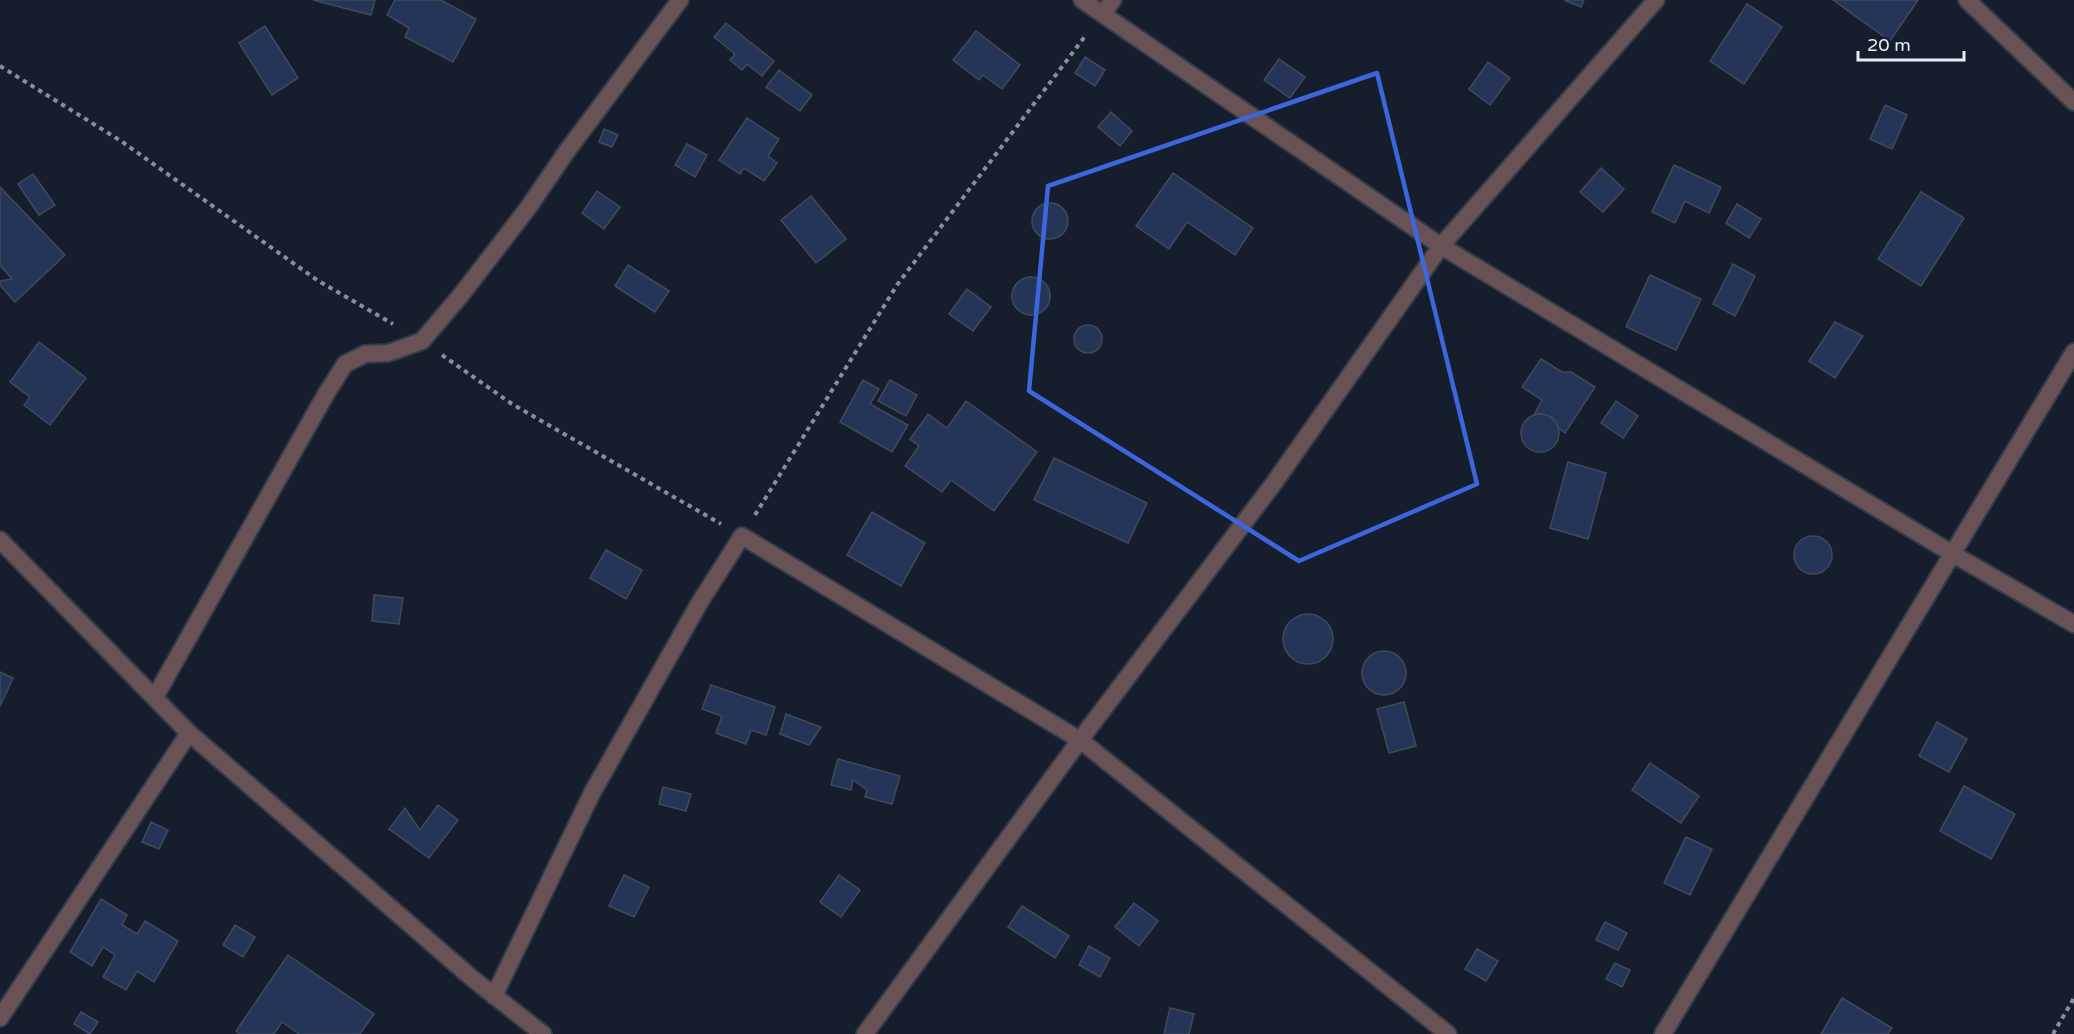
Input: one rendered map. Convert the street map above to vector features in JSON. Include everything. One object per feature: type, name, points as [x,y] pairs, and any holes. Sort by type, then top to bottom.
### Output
[{"type":"street","points":[[154,697],[345,364],[365,354],[388,353],[422,341],[515,226],[567,151],[680,0]]},
{"type":"street","points":[[1082,0],[1108,7],[1441,246],[1953,554],[2074,624]]},
{"type":"street","points":[[865,1034],[1080,740],[1274,483],[1441,246],[1656,0]]},
{"type":"street","points":[[1967,0],[2074,102]]},
{"type":"street","points":[[1663,1034],[2074,352]]},
{"type":"street","points":[[494,996],[592,793],[700,603],[742,536],[1080,740],[1448,1034]]},
{"type":"street","points":[[0,540],[189,733],[472,979],[543,1034]]},
{"type":"street","points":[[0,1018],[189,733]]},
{"type":"path","points":[[0,66],[121,141],[317,280],[422,341],[512,404],[742,536],[897,285],[1108,7]]},
{"type":"path","points":[[2053,1034],[2074,998]]},
{"type":"highlighted area","points":[[1377,73],[1477,484],[1299,561],[1029,391],[1048,186]]},
{"type":"building","points":[[313,0],[375,0],[371,15]]},
{"type":"building","points":[[395,0],[441,0],[476,19],[453,62],[405,37],[409,28],[387,15]]},
{"type":"building","points":[[1564,0],[1584,0],[1581,7]]},
{"type":"building","points":[[1833,0],[1918,0],[1890,41]]},
{"type":"building","points":[[1747,4],[1782,27],[1744,84],[1710,61]]},
{"type":"building","points":[[726,23],[774,61],[762,76],[747,64],[742,70],[730,60],[735,54],[714,37]]},
{"type":"building","points":[[265,26],[298,78],[272,95],[239,43]]},
{"type":"building","points":[[976,31],[1020,65],[1002,89],[983,75],[979,80],[953,60]]},
{"type":"building","points":[[1085,57],[1105,70],[1095,86],[1075,73]]},
{"type":"building","points":[[1279,59],[1305,77],[1290,98],[1264,80]]},
{"type":"building","points":[[1488,62],[1510,78],[1490,105],[1469,89]]},
{"type":"building","points":[[779,70],[812,95],[800,111],[766,87]]},
{"type":"building","points":[[1885,105],[1907,115],[1892,149],[1870,139]]},
{"type":"building","points":[[1111,112],[1132,131],[1120,146],[1098,127]]},
{"type":"building","points":[[747,118],[779,139],[768,156],[777,163],[764,181],[744,168],[740,174],[719,160]]},
{"type":"building","points":[[604,129],[618,135],[612,147],[599,142]]},
{"type":"building","points":[[687,144],[707,155],[695,177],[675,165]]},
{"type":"building","points":[[1674,165],[1721,187],[1709,213],[1685,201],[1675,223],[1652,212]]},
{"type":"building","points":[[1601,168],[1624,189],[1603,212],[1580,192]]},
{"type":"building","points":[[1173,173],[1253,228],[1235,255],[1187,222],[1169,249],[1136,226]]},
{"type":"building","points":[[33,174],[55,205],[39,215],[18,184]]},
{"type":"building","points":[[0,187],[65,255],[15,302],[0,285],[0,281],[12,279],[0,265]]},
{"type":"building","points":[[597,191],[620,207],[604,229],[582,213]]},
{"type":"building","points":[[1921,192],[1964,218],[1921,286],[1878,259]]},
{"type":"building","points":[[811,196],[846,239],[816,263],[781,220]]},
{"type":"building","points":[[1050,203],[1062,209],[1068,221],[1062,233],[1050,239],[1038,233],[1032,221],[1038,209]]},
{"type":"building","points":[[1737,204],[1761,219],[1749,238],[1726,223]]},
{"type":"building","points":[[1733,264],[1755,276],[1735,316],[1713,304]]},
{"type":"building","points":[[628,265],[669,291],[655,312],[615,286]]},
{"type":"building","points":[[1650,275],[1701,299],[1676,350],[1626,327]]},
{"type":"building","points":[[1031,277],[1045,282],[1050,296],[1045,310],[1031,315],[1017,310],[1012,296],[1017,282]]},
{"type":"building","points":[[967,289],[991,307],[973,331],[949,314]]},
{"type":"building","points":[[1835,322],[1863,336],[1835,378],[1809,361]]},
{"type":"building","points":[[1088,325],[1098,329],[1102,339],[1098,349],[1088,353],[1078,349],[1074,339],[1078,329]]},
{"type":"building","points":[[39,342],[86,378],[50,425],[24,405],[30,397],[10,382]]},
{"type":"building","points":[[1541,359],[1562,372],[1571,372],[1595,387],[1565,433],[1558,428],[1552,417],[1540,413],[1534,415],[1542,400],[1522,387]]},
{"type":"building","points":[[863,380],[879,389],[870,404],[908,425],[892,452],[840,422]]},
{"type":"building","points":[[890,380],[917,395],[906,416],[878,401]]},
{"type":"building","points":[[966,401],[1037,452],[994,511],[951,480],[942,492],[905,466],[919,446],[910,439],[928,414],[947,428]]},
{"type":"building","points":[[1616,401],[1638,416],[1623,438],[1601,423]]},
{"type":"building","points":[[1540,414],[1554,419],[1559,433],[1554,447],[1540,452],[1526,447],[1521,433],[1526,419]]},
{"type":"building","points":[[1054,458],[1147,503],[1128,543],[1034,500]]},
{"type":"building","points":[[1568,462],[1606,473],[1588,539],[1550,528]]},
{"type":"building","points":[[872,512],[925,543],[901,586],[847,555]]},
{"type":"building","points":[[1813,536],[1826,542],[1832,555],[1826,568],[1813,574],[1800,568],[1794,555],[1800,542]]},
{"type":"building","points":[[606,550],[642,570],[626,599],[590,578]]},
{"type":"building","points":[[374,595],[403,598],[399,624],[372,621]]},
{"type":"building","points":[[1308,614],[1326,621],[1333,639],[1326,657],[1308,664],[1290,657],[1283,639],[1290,621]]},
{"type":"building","points":[[1384,651],[1393,652],[1400,657],[1405,664],[1405,682],[1400,689],[1393,694],[1384,695],[1375,694],[1368,689],[1363,682],[1362,673],[1363,664],[1368,657],[1375,652]]},
{"type":"building","points":[[0,672],[13,678],[0,706]]},
{"type":"building","points":[[711,685],[775,707],[766,735],[751,730],[746,744],[716,733],[722,716],[702,709]]},
{"type":"building","points":[[1404,702],[1416,746],[1389,753],[1377,709]]},
{"type":"building","points":[[786,714],[821,727],[809,745],[780,734]]},
{"type":"building","points":[[1937,722],[1967,739],[1949,772],[1919,756]]},
{"type":"building","points":[[838,759],[900,776],[892,804],[865,797],[867,790],[853,780],[851,790],[831,785]]},
{"type":"building","points":[[1650,763],[1699,796],[1681,823],[1632,790]]},
{"type":"building","points":[[1964,786],[2015,814],[1991,859],[1940,831]]},
{"type":"building","points":[[663,787],[691,794],[686,811],[659,804]]},
{"type":"building","points":[[438,805],[458,820],[429,858],[389,829],[405,808],[420,830]]},
{"type":"building","points":[[151,822],[168,830],[159,849],[142,842]]},
{"type":"building","points":[[1686,837],[1712,849],[1690,895],[1664,883]]},
{"type":"building","points":[[624,875],[649,887],[634,917],[609,906]]},
{"type":"building","points":[[839,875],[860,890],[841,917],[820,902]]},
{"type":"building","points":[[101,899],[127,915],[122,925],[137,934],[145,921],[178,941],[154,982],[137,971],[126,990],[103,977],[115,955],[103,947],[92,966],[70,952]]},
{"type":"building","points":[[1134,903],[1158,921],[1139,946],[1115,927]]},
{"type":"building","points":[[1022,906],[1069,936],[1055,958],[1008,927]]},
{"type":"building","points":[[1605,922],[1627,933],[1618,950],[1596,940]]},
{"type":"building","points":[[235,925],[255,937],[243,957],[223,945]]},
{"type":"building","points":[[1089,946],[1110,958],[1100,977],[1079,965]]},
{"type":"building","points":[[1477,949],[1498,961],[1486,981],[1465,969]]},
{"type":"building","points":[[288,955],[374,1014],[360,1034],[299,1034],[282,1022],[274,1034],[240,1034],[236,1031]]},
{"type":"building","points":[[1615,963],[1630,970],[1622,987],[1606,979]]},
{"type":"building","points":[[1842,998],[1892,1028],[1888,1034],[1821,1034]]},
{"type":"building","points":[[1170,1008],[1194,1014],[1189,1034],[1164,1034]]},
{"type":"building","points":[[81,1012],[98,1022],[90,1034],[74,1024]]}]
